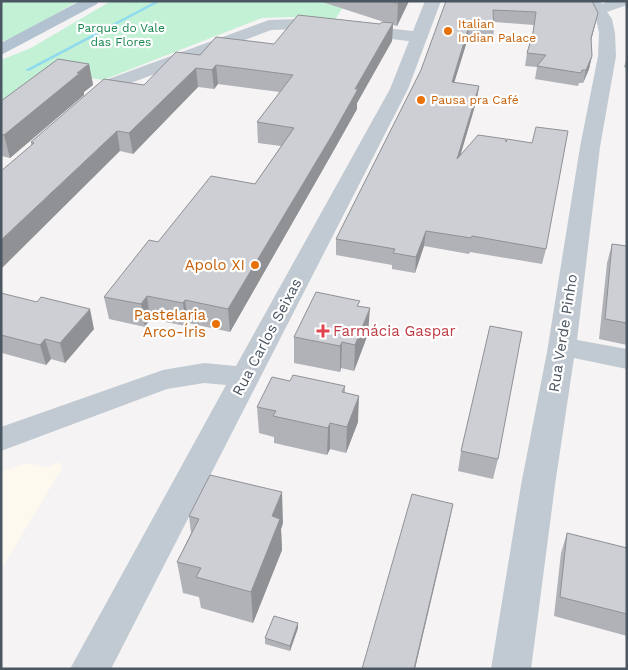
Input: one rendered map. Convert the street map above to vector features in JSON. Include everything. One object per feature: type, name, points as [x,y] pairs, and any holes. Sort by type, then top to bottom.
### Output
[{"type":"main road","points":[[6,47],[92,1]]},
{"type":"street","name":"Rua Carlos Seixas","points":[[90,669],[399,89],[433,1]]},
{"type":"street","name":"Rua Verde Pinho","points":[[511,669],[590,147],[607,56],[607,33],[604,19],[605,4]]},
{"type":"street","points":[[72,118],[109,85],[269,25],[299,24],[420,37]]},
{"type":"street","points":[[561,346],[627,359]]},
{"type":"street","points":[[1,439],[163,380],[204,373],[246,377]]},
{"type":"shaded area","points":[[58,462],[63,467],[1,570],[1,472],[27,463],[48,467]]},
{"type":"green space","points":[[1,1],[78,1],[17,36],[1,42]]},
{"type":"green space","name":"Parque do Vale das Flores","points":[[111,1],[347,1],[334,21],[291,17],[262,18],[103,80],[59,73],[1,116],[1,60],[31,48]]},
{"type":"building","points":[[446,1],[592,1],[598,13],[591,38],[592,56],[586,70],[582,70],[581,73],[537,66],[546,55],[527,53],[533,33],[536,12],[493,10],[494,29],[469,26],[452,82],[479,86],[457,159],[478,135],[506,139],[506,142],[507,139],[532,143],[536,127],[568,131],[546,249],[472,236],[471,238],[426,231],[416,257],[393,253],[395,249],[336,239],[421,70]]},
{"type":"building","points":[[298,15],[380,24],[382,22],[393,23],[355,89],[358,89],[331,137],[228,309],[185,300],[183,303],[147,296],[141,304],[104,297],[149,240],[158,242],[211,176],[255,184],[294,128],[257,122],[293,75],[216,65],[212,70],[196,68],[129,133],[117,131],[1,240],[1,171],[34,143],[31,142],[104,79],[144,85],[176,52],[200,55],[216,37],[274,44]]},
{"type":"building","points":[[58,59],[89,64],[4,135],[1,134],[1,101]]},
{"type":"building","points":[[612,244],[627,246],[627,323],[605,319]]},
{"type":"building","points":[[316,292],[360,301],[357,306],[370,308],[355,345],[342,342],[340,346],[294,337]]},
{"type":"building","points":[[1,293],[37,302],[41,297],[90,309],[60,343],[45,339],[40,345],[1,335]]},
{"type":"building","points":[[490,326],[522,332],[498,459],[461,451]]},
{"type":"building","points":[[293,375],[345,386],[342,392],[359,396],[347,427],[330,423],[328,428],[273,416],[276,411],[257,407],[272,377],[290,381]]},
{"type":"building","points":[[210,475],[282,492],[272,516],[280,519],[251,592],[196,577],[201,568],[177,562],[199,519],[189,516]]},
{"type":"building","points":[[412,494],[453,504],[414,669],[362,669]]},
{"type":"building","points":[[567,533],[627,548],[627,614],[560,597]]},
{"type":"building","points":[[274,616],[298,623],[290,646],[265,638]]},
{"type":"waterway","points":[[133,1],[137,2]]},
{"type":"waterway","points":[[27,70],[159,1]]},
{"type":"place","name":"Italian Indian Palace","points":[[448,31]]},
{"type":"place","name":"Pausa pra Café","points":[[421,100]]},
{"type":"place","name":"Apolo XI","points":[[255,265]]},
{"type":"place","name":"Pastelaria Arco-Íris","points":[[216,324]]},
{"type":"place","name":"Farmácia Gaspar","points":[[323,331]]}]
